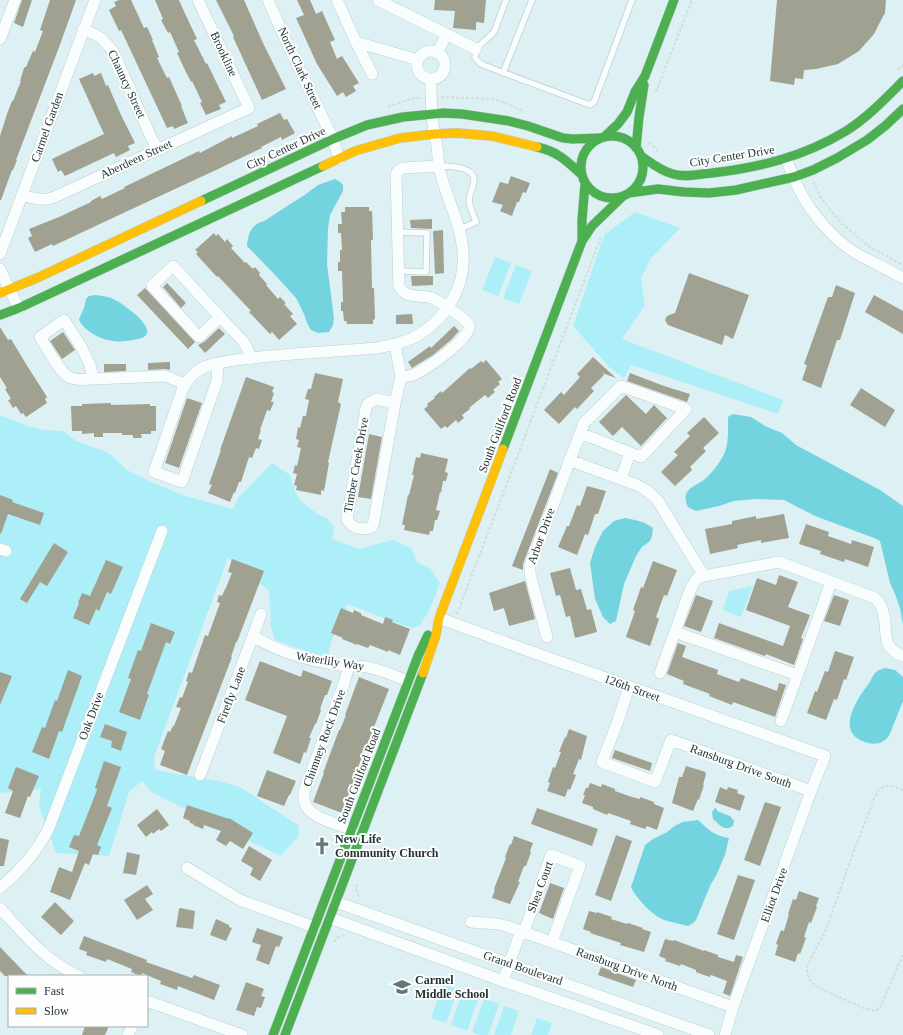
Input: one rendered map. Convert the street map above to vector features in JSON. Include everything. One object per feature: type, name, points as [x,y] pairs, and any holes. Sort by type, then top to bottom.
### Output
[{"type":"street","points":[[0,39],[15,0]]},
{"type":"street","name":"Carmel Garden","points":[[0,254],[94,0]]},
{"type":"street","name":"Brookline","points":[[198,0],[249,108]]},
{"type":"street","name":"North Clark Street","points":[[268,0],[333,139],[340,158]]},
{"type":"street","points":[[337,0],[372,74]]},
{"type":"street","points":[[378,0],[476,49]]},
{"type":"street","points":[[602,138],[618,124],[627,112],[635,92],[645,76],[674,0]]},
{"type":"street","name":"Chauncy Street","points":[[84,29],[102,39],[113,50],[158,150]]},
{"type":"street","points":[[437,52],[447,34]]},
{"type":"street","points":[[356,42],[418,60]]},
{"type":"street","points":[[426,52],[437,52],[445,62],[444,70],[439,77],[431,80],[420,75],[417,68],[418,60],[422,54],[426,52]]},
{"type":"street","points":[[636,148],[645,76]]},
{"type":"street","points":[[218,363],[217,380],[182,482],[154,472],[178,401],[185,384],[195,372],[218,363],[250,358],[377,348],[395,344],[419,334],[435,322],[447,308],[454,297],[460,280],[463,264],[463,252],[439,166],[432,114],[431,80]]},
{"type":"street","name":"City Center Drive","points":[[641,156],[664,171],[680,176],[751,168],[786,159],[825,143],[847,130],[873,111],[903,81]]},
{"type":"street","name":"Aberdeen Street","points":[[22,195],[44,200],[52,198],[249,108]]},
{"type":"street","points":[[0,316],[340,158],[400,138],[457,133],[492,136],[547,149],[556,152],[564,158],[594,192],[605,198],[611,198],[658,189],[684,192],[736,190],[794,177],[813,170],[837,158],[868,140],[903,109]]},
{"type":"street","name":"City Center Drive","points":[[4,291],[37,278],[333,139],[367,125],[403,117],[432,114],[462,114],[509,121],[563,138],[602,138]]},
{"type":"street","points":[[584,179],[581,162],[586,150],[595,141],[602,138],[609,136],[621,138],[632,143],[641,156],[642,162],[642,174],[637,185],[626,195]]},
{"type":"street","points":[[786,159],[800,192],[830,232],[862,257],[903,278]]},
{"type":"street","points":[[401,377],[414,375],[444,356],[469,331],[468,323],[458,315],[433,299],[427,297],[410,296],[404,293],[399,286],[396,172],[403,168],[439,166]]},
{"type":"street","name":"South Guilford Road","points":[[582,241],[581,223],[584,209],[584,179]]},
{"type":"street","name":"South Guilford Road","points":[[285,1035],[320,929],[413,683],[418,656],[430,630],[439,618],[582,241],[592,226],[626,195]]},
{"type":"street","points":[[220,317],[199,337],[152,286],[173,266],[243,341],[250,358]]},
{"type":"street","points":[[0,269],[4,291],[19,308]]},
{"type":"street","points":[[93,379],[90,365],[82,348],[64,320],[40,337],[64,374],[72,379],[93,379],[165,376],[185,384]]},
{"type":"street","name":"Timber Creek Drive","points":[[395,344],[401,377],[395,402],[373,526],[367,529],[354,527],[348,523],[347,519],[366,408],[368,404],[376,399],[395,402]]},
{"type":"street","name":"Arbor Drive","points":[[547,637],[529,568],[569,460],[584,423],[621,386],[686,409],[641,457],[580,433]]},
{"type":"street","points":[[621,479],[630,453]]},
{"type":"street","points":[[569,460],[637,485],[653,496],[658,501],[704,576]]},
{"type":"street","name":"Oak Drive","points":[[0,888],[16,874],[33,854],[42,842],[48,830],[162,531]]},
{"type":"street","points":[[660,673],[690,590],[698,578],[779,562],[875,598],[883,611],[885,620],[885,635],[889,646],[893,651],[903,656]]},
{"type":"street","points":[[781,721],[831,582]]},
{"type":"street","name":"Firefly Lane","points":[[200,775],[261,614]]},
{"type":"street","name":"126th Street","points":[[439,618],[825,756]]},
{"type":"street","points":[[675,632],[797,675]]},
{"type":"street","name":"Waterlily Way","points":[[253,636],[264,643],[292,655],[342,665],[371,668],[388,672],[413,683]]},
{"type":"street","name":"Chimney Rock Drive","points":[[349,666],[304,789],[303,797],[307,808],[314,815],[352,830]]},
{"type":"street","name":"South Guilford Road","points":[[331,900],[352,830],[413,683]]},
{"type":"street","name":"Ransburg Drive South","points":[[629,687],[602,762],[655,782],[671,740],[811,791]]},
{"type":"street","name":"Elliot Drive","points":[[725,1035],[733,1007],[825,756]]},
{"type":"street","name":"Shea Court","points":[[522,932],[551,855],[580,866],[552,942]]},
{"type":"street","points":[[187,868],[240,900],[320,929]]},
{"type":"street","name":"Grand Boulevard","points":[[331,900],[709,1035]]},
{"type":"street","points":[[0,908],[44,954],[58,965],[77,975]]},
{"type":"street","name":"Grand Boulevard","points":[[325,916],[503,981],[658,1035]]},
{"type":"street","name":"Ransburg Drive North","points":[[471,922],[498,924],[733,1007]]},
{"type":"street","name":"South Guilford Road","points":[[273,1035],[320,929]]},
{"type":"street","points":[[503,981],[522,932]]},
{"type":"street","points":[[148,1001],[242,1035]]},
{"type":"lane","points":[[506,0],[494,32],[476,49],[475,58],[481,64],[503,73],[590,105],[593,104],[632,0]]},
{"type":"lane","points":[[503,73],[532,0]]},
{"type":"lane","points":[[439,166],[455,166],[466,170],[472,174],[474,178],[469,202],[476,222],[458,230]]},
{"type":"lane","points":[[397,232],[427,233],[426,272],[398,271]]},
{"type":"path","points":[[656,94],[692,0]]},
{"type":"path","points":[[898,71],[903,65]]},
{"type":"path","points":[[648,140],[652,146],[664,156]]},
{"type":"path","points":[[814,180],[821,198],[842,224],[870,247],[903,265]]},
{"type":"path","points":[[454,623],[601,235]]},
{"type":"path","points":[[903,790],[893,786],[887,786],[879,789],[853,853],[826,930],[808,966],[807,973],[810,980],[823,990],[874,1011],[880,1007],[903,956]]},
{"type":"path","points":[[333,945],[338,937],[349,936]]},
{"type":"shaded area","points":[[335,179],[343,185],[343,191],[330,215],[328,229],[327,264],[334,318],[333,325],[329,332],[318,333],[311,330],[296,298],[247,246],[247,241],[249,233],[253,227],[318,185]]},
{"type":"shaded area","points":[[635,212],[680,228],[651,258],[641,279],[645,305],[622,339],[783,400],[778,414],[631,365],[624,378],[610,368],[573,326],[604,235]]},
{"type":"shaded area","points":[[495,257],[511,263],[498,296],[482,290]]},
{"type":"shaded area","points":[[516,265],[532,271],[519,304],[503,298]]},
{"type":"shaded area","points":[[96,295],[115,300],[132,311],[146,327],[147,332],[145,336],[126,341],[113,341],[101,338],[84,327],[79,319],[86,299],[89,296]]},
{"type":"shaded area","points":[[733,414],[751,417],[765,426],[782,433],[796,445],[880,490],[903,506],[903,625],[900,608],[890,583],[880,541],[815,516],[784,500],[755,499],[734,501],[696,511],[688,507],[685,498],[687,492],[708,476],[719,463],[725,452],[728,439],[728,417]]},
{"type":"shaded area","points":[[0,415],[31,427],[45,430],[63,431],[76,441],[109,453],[127,470],[153,483],[185,496],[233,509],[239,497],[272,463],[290,475],[296,494],[303,503],[319,515],[327,518],[334,527],[332,539],[359,549],[393,540],[411,548],[417,562],[430,568],[440,583],[428,613],[421,625],[412,628],[348,604],[331,642],[328,656],[310,653],[275,640],[271,627],[269,591],[228,558],[154,757],[155,770],[219,781],[240,787],[299,826],[298,837],[280,856],[151,792],[142,781],[129,792],[109,856],[56,853],[39,806],[41,789],[0,793]]},
{"type":"shaded area","points":[[625,518],[639,521],[653,528],[652,536],[650,541],[642,547],[636,556],[624,584],[616,621],[610,624],[603,617],[595,599],[590,563],[595,547],[603,531],[614,521]]},
{"type":"shaded area","points":[[753,586],[741,617],[723,610],[729,591]]},
{"type":"shaded area","points":[[885,668],[895,670],[903,677],[903,701],[889,736],[880,743],[868,743],[858,739],[852,733],[850,718],[857,701],[874,675],[877,671]]},
{"type":"shaded area","points":[[715,808],[717,811],[730,816],[734,821],[733,826],[730,828],[725,828],[713,819],[712,812]]},
{"type":"shaded area","points":[[698,820],[715,834],[729,838],[725,855],[696,920],[688,926],[664,920],[655,915],[640,901],[631,887],[645,845],[676,825],[683,822]]},
{"type":"shaded area","points":[[443,984],[458,990],[446,1023],[431,1018]]},
{"type":"shaded area","points":[[463,991],[479,997],[467,1031],[451,1025]]},
{"type":"shaded area","points":[[484,999],[499,1004],[488,1035],[479,1035],[472,1032]]},
{"type":"shaded area","points":[[504,1006],[519,1011],[511,1035],[494,1035]]},
{"type":"shaded area","points":[[537,1018],[552,1023],[548,1035],[531,1035]]},
{"type":"building","points":[[22,0],[32,0],[23,27],[14,23]]},
{"type":"building","points":[[50,0],[76,0],[17,160],[0,200],[0,136],[7,114],[21,81],[24,68],[26,67],[33,51],[35,52],[43,31],[40,30]]},
{"type":"building","points":[[119,0],[131,0],[144,28],[147,27],[159,57],[157,58],[167,78],[169,77],[188,123],[174,129],[173,126],[167,128],[121,30],[119,31],[109,10],[116,6],[114,2]]},
{"type":"building","points":[[155,0],[179,0],[197,39],[194,40],[226,102],[219,105],[221,109],[206,115],[200,103],[202,102],[177,53],[179,52],[170,32],[168,33],[161,20],[163,19]]},
{"type":"building","points":[[216,0],[244,0],[286,89],[262,100],[233,37],[234,36]]},
{"type":"building","points":[[297,0],[310,0],[316,14],[322,11],[335,40],[330,42],[337,59],[342,56],[359,83],[353,86],[356,91],[346,97],[343,92],[337,96],[317,64],[296,18],[304,15]]},
{"type":"building","points":[[435,0],[486,0],[484,23],[476,22],[476,30],[453,28],[455,11],[434,10]]},
{"type":"building","points":[[777,0],[886,0],[885,13],[874,34],[859,51],[838,64],[804,70],[803,79],[795,78],[794,85],[770,81]]},
{"type":"building","points":[[93,73],[94,76],[101,73],[135,143],[128,146],[130,150],[116,157],[114,153],[65,176],[61,170],[58,172],[52,159],[104,134],[79,79]]},
{"type":"building","points":[[280,113],[284,120],[287,119],[295,133],[282,140],[281,137],[261,147],[262,148],[216,170],[53,246],[52,244],[35,252],[28,238],[32,236],[29,229],[59,217],[91,202],[100,196],[102,199],[199,151],[200,153],[232,136],[232,138],[258,126],[257,124]]},
{"type":"building","points":[[511,176],[530,183],[526,193],[523,192],[519,202],[517,202],[512,216],[500,211],[503,205],[492,202],[500,182],[508,184]]},
{"type":"building","points":[[345,207],[369,207],[369,211],[372,211],[372,288],[374,288],[375,319],[373,320],[373,324],[347,324],[346,321],[344,321],[343,311],[341,311],[341,302],[343,302],[342,271],[338,271],[338,262],[340,262],[340,250],[342,250],[341,233],[338,233],[338,224],[342,224],[341,212],[345,212]]},
{"type":"building","points":[[432,219],[432,229],[411,228],[410,220]]},
{"type":"building","points":[[443,230],[444,273],[435,274],[433,231]]},
{"type":"building","points":[[214,233],[216,236],[218,234],[225,242],[227,239],[233,246],[231,248],[245,263],[246,262],[253,269],[255,267],[260,273],[259,275],[267,284],[266,285],[278,299],[280,297],[286,303],[284,304],[293,314],[290,316],[297,324],[279,340],[272,332],[270,334],[249,312],[251,311],[196,254],[198,252],[195,250]]},
{"type":"building","points":[[689,273],[749,295],[733,339],[725,335],[722,345],[668,325],[665,320],[667,316],[675,313]]},
{"type":"building","points":[[411,276],[433,276],[433,285],[412,286]]},
{"type":"building","points":[[167,283],[186,303],[181,308],[163,287]]},
{"type":"building","points":[[836,285],[855,293],[840,340],[837,340],[821,388],[802,380],[807,365],[804,364],[828,297],[832,297]]},
{"type":"building","points":[[145,288],[195,342],[188,349],[137,295]]},
{"type":"building","points":[[874,295],[903,311],[903,334],[865,312]]},
{"type":"building","points":[[412,314],[413,324],[396,324],[396,315]]},
{"type":"building","points":[[454,326],[459,331],[451,340],[433,355],[412,368],[408,362],[430,346],[431,348]]},
{"type":"building","points":[[0,327],[8,340],[11,339],[47,397],[45,399],[47,403],[26,417],[23,413],[21,414],[16,406],[13,408],[8,400],[11,399],[5,389],[7,388],[0,377]]},
{"type":"building","points":[[219,328],[225,334],[205,353],[198,345],[204,342]]},
{"type":"building","points":[[63,332],[75,350],[62,359],[50,341]]},
{"type":"building","points":[[593,357],[616,378],[602,373],[604,375],[591,388],[594,391],[577,409],[575,407],[559,424],[544,410],[561,392],[564,395],[580,377],[577,374]]},
{"type":"building","points":[[486,360],[502,379],[498,382],[500,384],[493,390],[495,392],[488,398],[485,395],[469,408],[470,409],[462,415],[464,418],[458,423],[456,420],[447,428],[445,426],[441,429],[424,409],[428,406],[427,404],[470,368],[471,369],[481,361],[483,363]]},
{"type":"building","points":[[170,362],[170,370],[148,370],[148,363]]},
{"type":"building","points":[[104,364],[126,364],[126,371],[104,372]]},
{"type":"building","points":[[315,373],[343,379],[338,402],[341,404],[328,462],[324,491],[321,490],[321,495],[296,490],[297,486],[294,485],[297,474],[293,473],[295,465],[297,466],[301,448],[297,447],[299,440],[296,439],[298,427],[300,428],[303,416],[306,416],[309,400],[305,399],[308,389],[311,389]]},
{"type":"building","points":[[630,373],[690,394],[687,402],[627,381]]},
{"type":"building","points":[[246,377],[274,387],[271,402],[274,402],[270,411],[267,410],[260,430],[258,439],[262,440],[259,449],[256,448],[252,458],[249,457],[241,482],[239,482],[230,502],[208,493],[212,485],[209,484]]},
{"type":"building","points":[[861,388],[895,410],[885,427],[850,405]]},
{"type":"building","points":[[626,395],[646,414],[654,405],[667,418],[641,446],[622,427],[613,436],[599,422]]},
{"type":"building","points":[[187,398],[202,403],[179,468],[165,463]]},
{"type":"building","points":[[111,403],[111,405],[150,404],[150,406],[156,406],[156,431],[151,431],[151,434],[141,434],[142,438],[133,438],[133,435],[122,435],[122,433],[103,433],[103,437],[94,437],[94,433],[82,434],[82,431],[72,431],[71,406]]},
{"type":"building","points":[[704,417],[719,433],[703,448],[706,451],[690,467],[692,470],[675,486],[661,472],[678,455],[674,452],[690,436],[687,433]]},
{"type":"building","points":[[369,434],[382,437],[371,499],[358,497]]},
{"type":"building","points":[[421,453],[448,459],[445,472],[448,473],[446,481],[443,481],[436,510],[440,511],[437,520],[435,520],[433,531],[430,531],[429,535],[404,530],[405,525],[402,525],[414,475],[412,475],[416,457],[420,458]]},
{"type":"building","points":[[550,469],[558,473],[523,564],[523,570],[512,566]]},
{"type":"building","points":[[587,486],[606,491],[598,514],[595,514],[588,535],[585,534],[577,555],[558,547],[567,526],[569,526],[577,505],[580,506]]},
{"type":"building","points":[[0,495],[13,500],[12,502],[44,513],[40,525],[8,514],[1,534]]},
{"type":"building","points":[[784,514],[789,538],[761,543],[761,540],[737,545],[738,548],[710,554],[705,529],[732,524],[732,521],[756,516],[756,519]]},
{"type":"building","points":[[806,524],[829,532],[828,536],[851,544],[852,540],[874,547],[868,567],[845,559],[844,562],[820,554],[821,551],[799,544]]},
{"type":"building","points":[[54,543],[68,552],[47,586],[40,582],[27,603],[20,599]]},
{"type":"building","points":[[232,559],[264,571],[187,775],[160,765],[165,751],[161,749],[168,731],[170,732],[174,726],[181,708],[176,707],[180,697],[182,698],[188,682],[186,681],[189,672],[192,673],[205,635],[208,636],[220,603],[217,602],[219,595],[222,596],[232,573],[228,572]]},
{"type":"building","points":[[106,560],[123,567],[111,594],[107,592],[99,611],[96,609],[89,625],[73,618],[82,593],[90,596]]},
{"type":"building","points":[[653,561],[677,570],[667,596],[664,595],[656,617],[659,619],[650,646],[626,637],[641,587],[643,588]]},
{"type":"building","points":[[570,568],[576,590],[581,589],[587,610],[591,609],[597,632],[575,638],[570,616],[566,617],[560,595],[556,596],[550,573]]},
{"type":"building","points":[[779,575],[798,582],[788,607],[810,615],[801,638],[803,639],[794,665],[766,654],[765,656],[714,638],[719,623],[783,646],[790,626],[746,610],[757,578],[776,585]]},
{"type":"building","points":[[525,581],[535,619],[509,626],[504,608],[494,611],[489,593]]},
{"type":"building","points":[[696,595],[713,601],[701,632],[684,626]]},
{"type":"building","points":[[834,595],[849,600],[840,626],[824,621]]},
{"type":"building","points":[[341,608],[353,613],[354,610],[361,613],[361,615],[383,624],[385,617],[393,620],[392,622],[410,629],[400,655],[370,645],[368,648],[357,645],[331,633]]},
{"type":"building","points":[[151,623],[175,632],[170,644],[166,642],[147,694],[149,695],[140,720],[119,712],[131,679],[128,678],[138,650],[141,651]]},
{"type":"building","points":[[678,643],[686,646],[682,657],[718,670],[717,674],[739,682],[741,678],[777,691],[779,683],[786,685],[775,717],[733,702],[732,705],[709,696],[710,694],[683,684],[684,681],[667,674]]},
{"type":"building","points":[[835,651],[854,657],[846,680],[844,679],[837,700],[834,699],[826,720],[807,713],[815,691],[817,692],[825,671],[828,672]]},
{"type":"building","points":[[260,661],[301,677],[303,670],[332,681],[327,695],[325,695],[316,724],[309,738],[311,738],[306,753],[304,752],[300,764],[273,753],[287,716],[245,700]]},
{"type":"building","points":[[68,670],[82,676],[62,732],[59,731],[49,759],[32,752],[42,727],[45,728],[55,700],[57,701]]},
{"type":"building","points":[[0,672],[12,676],[0,705]]},
{"type":"building","points":[[359,677],[389,689],[357,770],[342,813],[313,802]]},
{"type":"building","points":[[105,724],[127,732],[121,751],[111,747],[112,741],[100,737]]},
{"type":"building","points":[[569,729],[587,736],[581,760],[579,759],[573,774],[576,775],[570,790],[568,789],[565,797],[547,791],[550,783],[548,782],[553,767],[555,768],[561,752],[559,752]]},
{"type":"building","points":[[615,750],[652,763],[650,771],[612,758]]},
{"type":"building","points":[[104,761],[121,767],[107,806],[112,808],[97,845],[101,847],[98,855],[93,854],[89,865],[85,863],[70,900],[50,892],[59,867],[72,872],[79,851],[69,847],[74,835],[79,836],[97,790],[95,788]]},
{"type":"building","points":[[686,766],[706,772],[704,785],[699,800],[698,799],[693,811],[672,803],[679,777],[682,777]]},
{"type":"building","points":[[16,767],[39,776],[30,797],[28,796],[20,818],[5,813],[13,791],[8,788]]},
{"type":"building","points":[[267,770],[296,781],[284,806],[257,796]]},
{"type":"building","points":[[590,783],[601,787],[602,784],[615,789],[615,791],[632,797],[640,799],[640,797],[654,802],[654,804],[664,808],[657,830],[647,826],[645,829],[630,824],[631,821],[608,813],[607,815],[582,803],[585,795],[583,795]]},
{"type":"building","points":[[720,787],[727,790],[728,787],[738,790],[737,793],[745,796],[740,811],[715,802]]},
{"type":"building","points":[[765,802],[781,807],[760,866],[744,860]]},
{"type":"building","points":[[187,805],[229,818],[253,833],[243,849],[230,841],[226,846],[216,840],[221,831],[204,825],[203,829],[193,825],[194,824],[190,823],[190,821],[183,818]]},
{"type":"building","points":[[537,808],[598,829],[592,846],[531,824]]},
{"type":"building","points":[[157,809],[169,825],[161,831],[159,829],[153,834],[152,832],[146,837],[137,825]]},
{"type":"building","points":[[616,835],[632,841],[611,901],[595,895]]},
{"type":"building","points":[[514,836],[533,843],[526,866],[524,866],[518,882],[520,882],[510,904],[492,898],[506,858],[505,857]]},
{"type":"building","points":[[0,838],[9,840],[4,866],[0,866]]},
{"type":"building","points":[[249,846],[272,860],[260,881],[250,875],[253,868],[241,861]]},
{"type":"building","points":[[127,852],[140,855],[136,875],[123,873]]},
{"type":"building","points":[[738,875],[755,880],[734,940],[717,934]]},
{"type":"building","points":[[550,883],[564,888],[553,919],[539,913]]},
{"type":"building","points":[[147,885],[153,894],[145,899],[153,910],[137,920],[124,900]]},
{"type":"building","points":[[799,891],[819,898],[811,923],[809,922],[804,937],[806,938],[800,954],[798,953],[795,962],[775,955],[778,945],[776,944],[781,930],[784,931],[793,899],[796,900]]},
{"type":"building","points":[[55,902],[74,921],[61,935],[41,917]]},
{"type":"building","points":[[180,908],[195,911],[193,929],[176,927]]},
{"type":"building","points":[[589,911],[612,917],[611,919],[627,924],[628,923],[651,932],[644,952],[620,945],[621,943],[590,933],[591,932],[583,929]]},
{"type":"building","points":[[216,919],[232,928],[226,941],[210,935]]},
{"type":"building","points":[[257,928],[283,937],[279,947],[276,946],[269,965],[256,960],[261,945],[252,942]]},
{"type":"building","points":[[84,936],[147,960],[146,962],[192,978],[194,975],[220,985],[214,1000],[178,986],[177,990],[160,984],[161,981],[148,975],[142,973],[141,975],[138,975],[131,972],[132,969],[107,959],[106,962],[86,955],[87,952],[79,949]]},
{"type":"building","points":[[665,939],[674,940],[704,950],[718,955],[718,957],[734,962],[736,955],[743,957],[730,996],[723,993],[727,981],[711,975],[710,977],[701,974],[696,972],[696,970],[681,964],[680,966],[665,961],[666,959],[659,956]]},
{"type":"building","points":[[0,947],[27,975],[5,976],[0,971]]},
{"type":"building","points":[[601,967],[636,980],[633,987],[598,975]]},
{"type":"building","points":[[246,982],[264,989],[261,996],[265,997],[261,1008],[257,1007],[254,1016],[236,1010]]},
{"type":"building","points":[[85,1027],[109,1027],[105,1035],[82,1035]]},
{"type":"traffic: fast","points":[[604,137],[618,124],[627,112],[635,92],[645,76],[674,0]]},
{"type":"traffic: fast","points":[[641,156],[664,171],[683,176],[730,171],[781,160],[814,148],[854,126],[869,114],[903,81]]},
{"type":"traffic: fast","points":[[636,148],[644,85]]},
{"type":"traffic: fast","points":[[629,193],[658,189],[709,193],[736,190],[794,177],[813,170],[837,158],[867,140],[903,109]]},
{"type":"traffic: fast","points":[[201,201],[333,139],[367,125],[403,117],[444,113],[462,114],[509,121],[563,138],[600,138]]},
{"type":"traffic: fast","points":[[612,136],[624,138],[634,145],[641,155],[643,167],[641,179],[634,189],[624,196],[612,198],[600,196],[590,189],[583,179],[581,167],[583,155],[590,145],[600,138],[612,136]]},
{"type":"traffic: fast","points":[[537,147],[556,154],[582,175]]},
{"type":"traffic: fast","points":[[0,315],[19,308],[323,166]]},
{"type":"traffic: fast","points":[[582,241],[585,184]]},
{"type":"traffic: fast","points":[[503,449],[582,241],[592,226],[623,196]]},
{"type":"traffic: fast","points":[[273,1035],[418,656],[428,635]]},
{"type":"traffic: fast","points":[[285,1035],[423,673]]},
{"type":"traffic: slow","points":[[323,166],[355,151],[400,138],[435,134],[457,133],[492,136],[537,147]]},
{"type":"traffic: slow","points":[[0,293],[37,278],[201,201]]},
{"type":"traffic: slow","points":[[423,673],[436,635],[439,618],[503,449]]},
{"type":"place","name":"New Life Community Church","points":[[322,846]]},
{"type":"place","name":"Carmel Middle School","points":[[402,987]]}]
